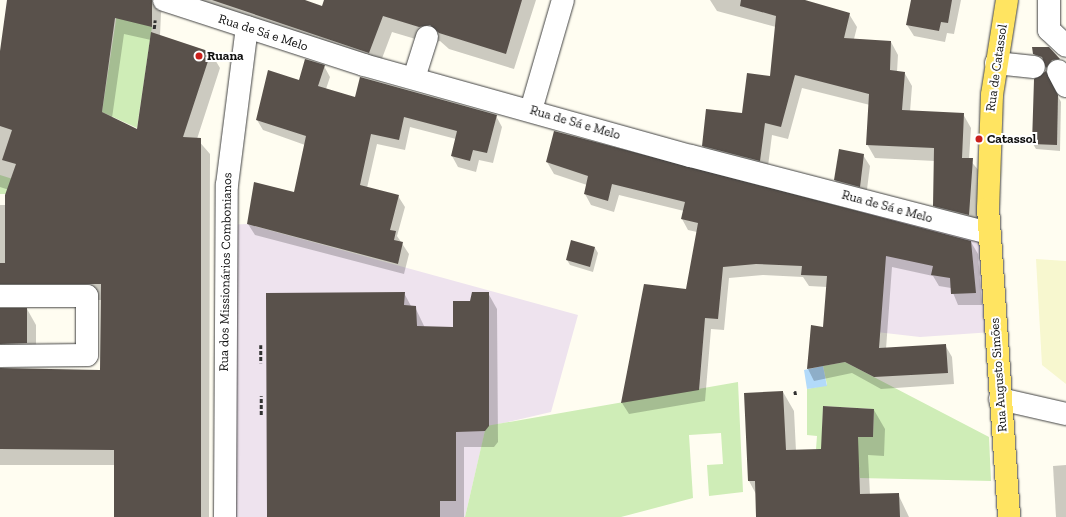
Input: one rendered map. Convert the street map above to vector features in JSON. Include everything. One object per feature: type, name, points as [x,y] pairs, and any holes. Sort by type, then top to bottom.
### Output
[{"type":"main road","name":"Rua de Catassol","points":[[989,233],[989,140],[996,63],[1007,0]]},
{"type":"main road","name":"Rua Augusto Simões","points":[[989,233],[1009,517]]},
{"type":"street","name":"Rua de Sá e Melo","points":[[164,0],[414,78],[691,156],[989,233]]},
{"type":"street","points":[[531,110],[564,0]]},
{"type":"street","points":[[1049,0],[1049,30],[1066,46]]},
{"type":"street","name":"Rua dos Missionários Combonianos","points":[[225,517],[227,185],[247,27]]},
{"type":"street","points":[[414,78],[427,37]]},
{"type":"street","points":[[996,63],[1034,67]]},
{"type":"street","points":[[0,296],[87,296],[87,355],[0,356]]},
{"type":"street","points":[[1000,399],[1066,414]]},
{"type":"path","points":[[261,345],[261,363]]},
{"type":"path","points":[[795,391],[796,396]]},
{"type":"path","points":[[261,396],[261,415]]},
{"type":"shaded area","points":[[861,203],[987,234],[993,332],[920,337],[850,329]]},
{"type":"shaded area","points":[[247,224],[578,315],[551,412],[486,427],[465,517],[227,517],[227,225]]},
{"type":"green space","points":[[119,0],[152,27],[137,128],[102,112]]},
{"type":"green space","points":[[0,175],[29,184],[29,194],[0,194]]},
{"type":"green space","points":[[1036,259],[1066,261],[1066,384],[1042,365]]},
{"type":"green space","points":[[845,362],[989,437],[991,481],[860,478],[859,469],[816,449],[817,436],[807,435],[807,389],[827,385],[823,366]],"holes":[[[823,406],[874,409],[873,437],[822,435]]]},
{"type":"green space","points":[[738,382],[743,492],[709,496],[707,465],[723,464],[721,433],[689,435],[693,498],[621,517],[465,517],[486,426]]},
{"type":"water","points":[[823,366],[827,386],[807,389],[804,370]]},
{"type":"building","points":[[7,0],[152,0],[152,27],[115,18],[102,112],[137,129],[151,32],[211,52],[183,137],[201,138],[201,517],[114,517],[114,450],[0,449],[0,368],[100,370],[101,284],[0,284],[0,263],[5,263],[5,195],[16,164],[2,160],[12,130],[0,126],[0,51]]},
{"type":"building","points":[[212,0],[305,0],[322,6],[324,0],[522,0],[506,54],[439,33],[430,25],[419,27],[383,16],[369,53]]},
{"type":"building","points":[[741,0],[805,0],[850,13],[844,38],[891,41],[890,70],[905,72],[902,110],[964,113],[962,158],[973,158],[969,215],[933,206],[934,148],[866,145],[869,94],[795,75],[781,127],[765,123],[760,161],[702,146],[706,109],[742,113],[747,73],[770,76],[776,16],[740,6]]},
{"type":"building","points":[[911,0],[952,0],[948,23],[941,22],[939,31],[906,25]]},
{"type":"building","points":[[1032,47],[1049,47],[1060,59],[1052,60],[1046,68],[1042,57],[1033,54]]},
{"type":"building","points":[[305,59],[325,65],[318,86],[355,97],[360,77],[497,115],[487,153],[473,150],[470,161],[451,156],[457,131],[404,117],[399,140],[371,134],[360,185],[399,195],[390,230],[396,231],[394,240],[403,242],[398,264],[247,224],[254,182],[294,192],[306,136],[256,120],[268,70],[299,80]]},
{"type":"building","points":[[1046,71],[1058,95],[1057,145],[1032,144],[1034,79]]},
{"type":"building","points":[[554,131],[971,241],[976,293],[951,294],[950,278],[931,275],[933,266],[886,256],[879,348],[946,344],[948,373],[874,377],[845,362],[807,369],[811,325],[823,327],[827,276],[801,275],[802,266],[756,264],[723,267],[718,319],[705,318],[699,390],[621,403],[644,284],[686,289],[698,223],[681,219],[685,202],[612,184],[608,201],[584,194],[588,176],[546,162]]},
{"type":"building","points":[[839,149],[864,154],[860,187],[834,180]]},
{"type":"building","points":[[571,240],[595,247],[590,267],[566,260]]},
{"type":"building","points":[[405,292],[404,305],[416,306],[417,326],[453,327],[453,301],[470,301],[472,292],[489,292],[489,426],[485,431],[456,432],[456,501],[440,501],[440,517],[267,517],[266,293]]},
{"type":"building","points":[[0,308],[27,308],[27,343],[0,344]]},
{"type":"building","points":[[783,391],[786,450],[821,449],[823,406],[874,409],[873,437],[858,437],[860,494],[899,493],[900,517],[756,517],[755,481],[748,481],[744,393]]},
{"type":"place","name":"Ruana","points":[[199,56]]},
{"type":"place","name":"Catassol","points":[[979,139]]}]
